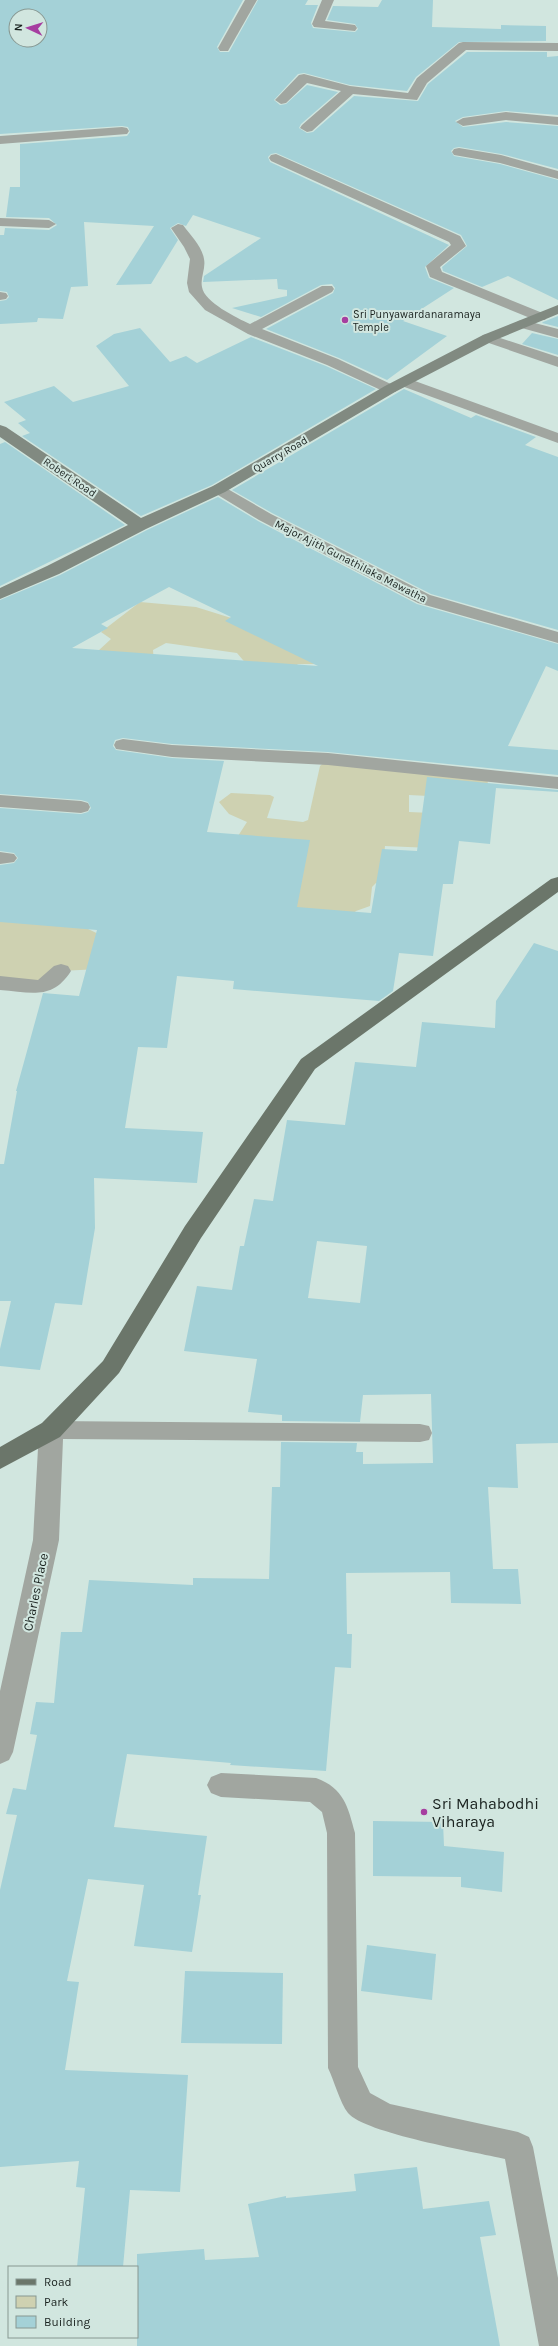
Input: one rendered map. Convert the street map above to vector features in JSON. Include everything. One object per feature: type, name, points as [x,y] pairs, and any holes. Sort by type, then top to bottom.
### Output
[{"type":"main road","points":[[0,1459],[51,1430],[111,1367],[193,1232],[308,1064],[558,883]]},
{"type":"street","points":[[224,48],[251,0]]},
{"type":"street","points":[[328,0],[318,24],[351,28]]},
{"type":"street","points":[[281,100],[304,78],[350,90],[412,97],[422,81],[463,46],[558,47]]},
{"type":"street","points":[[307,128],[350,90]]},
{"type":"street","points":[[463,122],[506,116],[558,121]]},
{"type":"street","points":[[0,140],[122,131]]},
{"type":"street","points":[[459,152],[501,159],[558,175]]},
{"type":"street","points":[[276,158],[455,239],[459,246],[433,266],[435,274],[540,317]]},
{"type":"street","points":[[0,222],[49,224]]},
{"type":"street","points":[[178,228],[191,245],[197,260],[193,288],[199,297],[221,313],[251,330],[397,386],[558,438]]},
{"type":"street","points":[[251,330],[327,289]]},
{"type":"street","name":"Quarry Road","points":[[0,594],[53,570],[140,524],[219,489],[397,386],[488,338],[558,309]]},
{"type":"street","points":[[523,324],[558,334]]},
{"type":"street","points":[[488,338],[558,362]]},
{"type":"street","name":"Robert Road","points":[[0,430],[140,524]]},
{"type":"street","name":"Major Ajith Gunathilaka Mawatha","points":[[219,489],[265,517],[424,599],[558,638]]},
{"type":"street","points":[[123,745],[172,751],[328,758],[558,783]]},
{"type":"street","points":[[0,801],[81,807]]},
{"type":"street","points":[[0,983],[43,987],[61,971]]},
{"type":"street","points":[[51,1430],[420,1433]]},
{"type":"street","name":"Charles Place","points":[[0,1752],[46,1540],[51,1430]]},
{"type":"street","points":[[221,1785],[316,1790],[334,1806],[341,1833],[343,2068],[359,2102],[386,2117],[518,2147],[555,2346]]},
{"type":"green space","points":[[140,602],[196,607],[282,634],[391,664],[298,664],[286,676],[248,666],[237,653],[166,643],[153,650],[155,677],[98,651],[111,639],[101,632]]},
{"type":"green space","points":[[328,759],[488,776],[487,799],[409,795],[409,812],[432,813],[431,848],[385,846],[382,876],[394,883],[376,883],[372,887],[370,906],[356,911],[343,923],[315,921],[222,861],[247,822],[229,814],[219,802],[231,793],[270,795],[274,797],[267,818],[303,822],[308,820],[320,766]]},
{"type":"green space","points":[[0,917],[86,928],[115,942],[99,969],[61,971],[43,987],[0,983]]},
{"type":"building","points":[[0,0],[243,0],[217,47],[220,52],[229,52],[258,0],[308,0],[305,5],[318,5],[311,23],[313,28],[355,32],[358,29],[355,24],[327,20],[333,6],[378,7],[382,0],[433,0],[432,27],[501,29],[501,25],[546,26],[546,41],[459,42],[416,77],[407,91],[350,85],[304,73],[298,74],[274,100],[280,105],[286,104],[307,85],[338,92],[301,124],[299,128],[307,133],[313,132],[354,96],[418,101],[428,84],[467,52],[547,52],[547,57],[558,56],[558,115],[506,111],[463,117],[455,121],[463,127],[506,122],[558,126],[558,169],[501,154],[459,147],[454,148],[451,151],[454,156],[500,164],[558,180],[558,300],[508,276],[482,287],[443,271],[442,267],[467,246],[461,235],[276,153],[271,154],[268,157],[270,162],[449,245],[425,267],[429,278],[454,288],[403,321],[447,336],[387,380],[339,358],[266,329],[333,293],[335,288],[332,284],[321,285],[261,317],[232,308],[287,296],[287,290],[278,289],[277,279],[203,282],[204,276],[261,238],[193,215],[186,226],[178,223],[170,228],[178,240],[151,284],[116,285],[154,226],[84,222],[88,286],[71,287],[63,319],[38,318],[37,322],[0,324],[0,301],[6,300],[9,297],[7,292],[0,291],[0,235],[4,235],[5,228],[49,230],[57,225],[49,218],[6,217],[10,187],[20,187],[20,144],[127,136],[130,132],[128,127],[122,126],[0,134]]},
{"type":"building","points":[[558,316],[558,327],[542,323],[543,322]]},
{"type":"building","points":[[140,328],[170,362],[186,356],[197,363],[251,337],[326,366],[376,389],[212,485],[141,516],[22,436],[30,433],[18,423],[26,420],[4,402],[54,386],[73,402],[129,386],[96,346],[114,334]]},
{"type":"building","points":[[532,333],[558,339],[558,355],[522,344]]},
{"type":"building","points":[[404,389],[471,418],[476,415],[536,437],[525,445],[558,457],[558,630],[431,594],[272,513],[232,490]]},
{"type":"building","points":[[5,442],[125,525],[0,586],[0,444]]},
{"type":"building","points":[[218,497],[258,521],[417,604],[558,644],[558,671],[546,666],[508,746],[558,750],[558,775],[328,752],[172,744],[123,738],[115,740],[113,746],[116,750],[172,758],[224,761],[207,832],[310,840],[297,907],[371,913],[382,849],[417,851],[427,777],[558,790],[558,792],[496,788],[490,844],[459,841],[453,884],[443,884],[433,956],[399,953],[393,991],[379,1001],[233,989],[234,981],[177,976],[167,1048],[138,1047],[125,1128],[203,1132],[197,1183],[94,1178],[95,1228],[82,1305],[55,1303],[40,1370],[0,1366],[0,1349],[11,1301],[0,1301],[0,1164],[4,1164],[16,1091],[43,993],[79,996],[97,930],[0,922],[0,865],[14,863],[18,858],[14,853],[0,851],[0,808],[81,814],[88,812],[91,808],[88,802],[81,800],[0,794],[0,600],[60,575],[147,530]],"holes":[[[169,587],[231,617],[225,621],[318,666],[72,648],[108,628],[101,624]]]},
{"type":"building","points":[[534,943],[558,951],[558,1443],[516,1444],[518,1488],[488,1487],[493,1569],[518,1569],[521,1604],[451,1603],[450,1572],[346,1573],[347,1634],[352,1634],[351,1668],[335,1667],[326,1771],[230,1765],[231,1763],[127,1754],[114,1827],[207,1836],[198,1895],[201,1895],[192,1952],[134,1946],[144,1885],[88,1879],[67,1981],[79,1982],[65,2070],[188,2075],[180,2192],[130,2190],[123,2266],[77,2266],[85,2188],[76,2187],[79,2161],[0,2167],[0,1890],[17,1815],[6,1814],[13,1788],[26,1790],[37,1735],[30,1734],[36,1702],[54,1703],[61,1632],[82,1632],[89,1580],[193,1585],[193,1578],[269,1579],[272,1487],[280,1487],[281,1442],[357,1443],[356,1452],[363,1452],[363,1464],[433,1463],[431,1394],[363,1395],[360,1422],[282,1421],[282,1415],[248,1412],[257,1359],[184,1351],[197,1286],[232,1290],[240,1246],[244,1246],[254,1199],[273,1201],[287,1120],[345,1125],[355,1062],[416,1067],[422,1022],[495,1028],[496,1001]],"holes":[[[317,1241],[367,1246],[360,1303],[308,1298]]]},
{"type":"building","points":[[373,1821],[443,1822],[444,1846],[504,1852],[502,1892],[461,1887],[461,1877],[373,1876]]},
{"type":"building","points":[[367,1945],[436,1954],[432,2000],[361,1991]]},
{"type":"building","points":[[185,1971],[283,1973],[282,2044],[181,2043]]},
{"type":"building","points":[[417,2167],[423,2209],[489,2201],[496,2235],[480,2237],[500,2346],[137,2346],[137,2254],[204,2249],[205,2260],[259,2257],[248,2204],[286,2196],[286,2198],[356,2191],[354,2174]]},
{"type":"place","name":"Sri Punyawardanaramaya Temple","points":[[345,320]]},
{"type":"place","name":"Sri Mahabodhi Viharaya","points":[[424,1812]]}]
